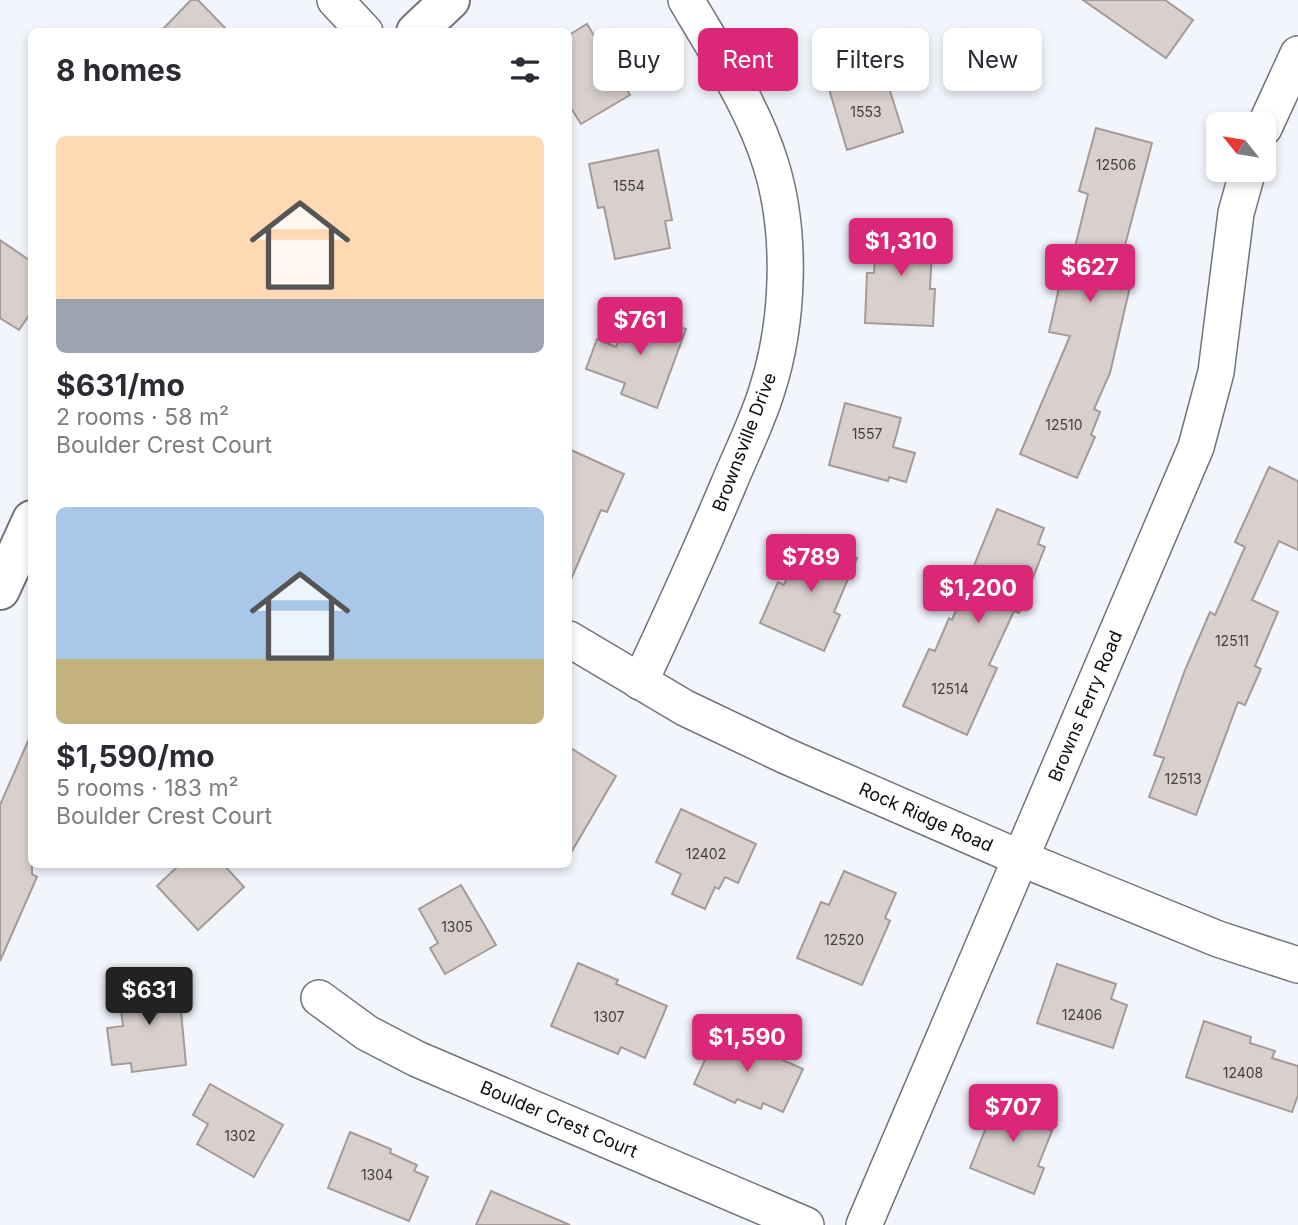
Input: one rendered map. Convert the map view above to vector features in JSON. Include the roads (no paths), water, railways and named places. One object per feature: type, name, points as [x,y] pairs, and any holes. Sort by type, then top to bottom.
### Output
[{"type":"street","points":[[335,0],[361,28]]},
{"type":"street","points":[[420,28],[450,0]]},
{"type":"street","name":"Brownsville Drive","points":[[640,682],[704,542],[767,391],[780,337],[785,282],[782,219],[772,167],[761,134],[686,0]]},
{"type":"street","points":[[1271,112],[1298,54]]},
{"type":"street","name":"Browns Ferry Road","points":[[864,1225],[1196,447],[1216,372],[1236,213],[1245,182]]},
{"type":"street","points":[[0,590],[28,529]]},
{"type":"street","name":"Rock Ridge Road","points":[[572,641],[685,708],[786,756],[1020,858],[1218,939],[1298,965]]},
{"type":"street","name":"Boulder Crest Court","points":[[319,998],[367,1033],[416,1059],[806,1225]]}]
